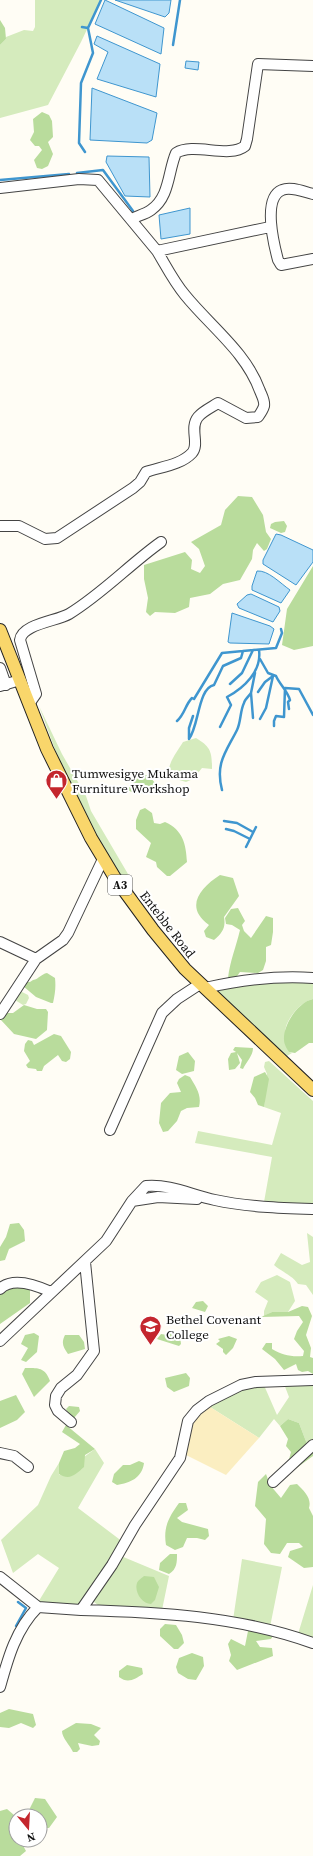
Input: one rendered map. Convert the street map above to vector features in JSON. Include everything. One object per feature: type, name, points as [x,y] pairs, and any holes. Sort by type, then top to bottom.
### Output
[{"type":"main road","name":"Entebbe Road","points":[[0,630],[47,749],[72,801],[103,859],[153,930],[185,969],[313,1090]]},
{"type":"street","points":[[131,219],[151,210],[158,202],[168,184],[176,153],[188,148],[221,150],[238,149],[245,146],[248,139],[258,64],[313,66]]},
{"type":"street","points":[[0,188],[94,178],[103,183],[157,251],[184,294],[203,316],[229,341],[250,369],[264,400],[264,407],[258,417],[246,418],[218,403],[202,413],[195,422],[193,428],[195,446],[191,454],[172,464],[146,472],[140,482],[133,488],[57,538],[45,539],[19,526],[0,526]]},
{"type":"street","points":[[313,194],[292,189],[286,189],[278,192],[273,200],[270,227],[278,260],[281,265],[313,259]]},
{"type":"street","points":[[157,251],[270,227]]},
{"type":"street","points":[[29,704],[36,694],[20,640],[23,633],[31,627],[62,618],[76,610],[132,564],[162,542]]},
{"type":"street","points":[[0,668],[3,686],[20,680]]},
{"type":"street","points":[[0,1014],[36,958],[63,940],[68,933],[103,859]]},
{"type":"street","points":[[0,942],[36,958]]},
{"type":"street","points":[[110,1130],[162,1012],[177,999],[203,986],[248,979],[292,976],[313,978]]},
{"type":"street","points":[[0,1342],[106,1241],[132,1201],[146,1186],[176,1188],[215,1200],[265,1206],[313,1209]]},
{"type":"street","points":[[71,1422],[58,1411],[55,1405],[56,1396],[61,1388],[77,1375],[94,1351],[85,1262]]},
{"type":"street","points":[[0,1289],[8,1284],[21,1283],[38,1286],[51,1292]]},
{"type":"street","points":[[81,1610],[112,1565],[135,1525],[180,1458],[188,1421],[197,1410],[209,1401],[241,1385],[268,1381],[313,1380]]},
{"type":"street","points":[[273,1482],[313,1445]]},
{"type":"street","points":[[0,1453],[14,1456],[28,1467]]},
{"type":"street","points":[[0,1577],[38,1607],[81,1610],[159,1612],[210,1618],[255,1626],[313,1643]]},
{"type":"street","points":[[0,1687],[8,1659],[17,1636],[29,1616],[38,1607]]},
{"type":"green space","points":[[35,0],[101,0],[48,105],[0,118],[0,45],[6,37],[24,30],[33,31],[35,27]]},
{"type":"green space","points":[[0,20],[5,28],[6,39],[0,45]]},
{"type":"green space","points":[[42,112],[49,115],[52,121],[53,137],[48,142],[53,154],[48,166],[42,169],[37,168],[34,160],[42,150],[39,146],[35,146],[30,140],[34,132],[33,119]]},
{"type":"green space","points":[[238,496],[252,497],[263,515],[266,532],[271,539],[267,549],[264,551],[257,543],[253,550],[252,559],[240,580],[223,584],[210,594],[190,598],[189,607],[175,613],[155,612],[150,616],[146,612],[148,598],[144,579],[144,565],[185,552],[192,560],[191,569],[200,573],[205,566],[199,549],[191,542],[221,525],[225,510]]},
{"type":"green space","points":[[284,521],[287,526],[285,532],[281,533],[270,528],[271,524],[275,522]]},
{"type":"green space","points":[[313,566],[313,646],[294,650],[282,645],[287,609]]},
{"type":"green space","points":[[39,706],[62,754],[86,796],[91,811],[128,874],[123,879],[93,830],[60,763]]},
{"type":"green space","points":[[196,738],[205,744],[210,750],[212,769],[202,768],[193,779],[186,782],[169,777],[168,772],[171,763],[183,742]]},
{"type":"green space","points":[[141,774],[149,776],[156,784],[150,790],[143,793],[135,793],[128,790],[131,782]]},
{"type":"green space","points":[[145,808],[152,813],[154,823],[160,824],[165,822],[171,825],[180,833],[182,838],[186,849],[187,862],[170,876],[167,876],[157,867],[156,862],[146,857],[151,843],[136,829],[136,820],[140,810]]},
{"type":"green space","points":[[220,875],[233,878],[239,896],[224,917],[223,930],[214,940],[206,937],[204,931],[209,925],[201,918],[197,911],[196,905],[201,892]]},
{"type":"green space","points":[[238,908],[245,921],[242,925],[244,931],[251,938],[266,916],[273,918],[273,932],[271,945],[266,947],[266,961],[263,970],[258,973],[240,972],[235,979],[228,978],[240,930],[232,925],[226,924],[225,918],[231,909]]},
{"type":"green space","points":[[47,973],[55,978],[53,1003],[36,997],[23,986],[25,982],[30,982]]},
{"type":"green space","points":[[313,980],[313,999],[303,1004],[294,1012],[290,1017],[286,1028],[285,1035],[289,1052],[292,1053],[287,1056],[211,987],[250,981]]},
{"type":"green space","points":[[20,991],[28,995],[29,998],[26,1004],[23,1005],[15,1000]]},
{"type":"green space","points":[[313,999],[313,1043],[309,1043],[295,1053],[289,1052],[285,1045],[284,1034],[289,1021],[297,1009],[307,1001]]},
{"type":"green space","points":[[24,1005],[37,1009],[46,1009],[48,1012],[47,1030],[36,1039],[14,1034],[0,1019],[3,1013],[13,1013]]},
{"type":"green space","points":[[54,1034],[61,1036],[71,1052],[70,1059],[66,1062],[62,1061],[58,1055],[44,1066],[42,1071],[28,1068],[26,1065],[30,1061],[24,1051],[25,1044],[28,1040],[32,1041],[34,1045]]},
{"type":"green space","points":[[235,1047],[253,1048],[253,1051],[243,1069],[240,1068],[242,1060],[237,1053],[240,1063],[235,1069],[229,1070],[228,1059],[231,1053],[236,1052],[233,1050]]},
{"type":"green space","points":[[188,1052],[195,1061],[194,1071],[182,1074],[176,1070],[179,1056]]},
{"type":"green space","points":[[269,1061],[313,1101],[313,1204],[264,1202],[272,1157],[195,1143],[198,1131],[272,1145],[281,1113],[264,1107],[267,1074],[264,1067],[265,1062]]},
{"type":"green space","points":[[265,1072],[269,1079],[264,1107],[258,1105],[250,1092],[254,1077]]},
{"type":"green space","points":[[185,1075],[190,1077],[198,1091],[200,1099],[199,1107],[187,1108],[181,1111],[177,1121],[168,1131],[163,1132],[159,1123],[161,1103],[170,1093],[181,1092],[177,1083],[179,1079]]},
{"type":"green space","points":[[19,1223],[24,1230],[25,1241],[9,1249],[5,1260],[0,1261],[0,1247],[6,1237],[10,1224]]},
{"type":"green space","points":[[307,1233],[313,1237],[313,1295],[306,1285],[298,1284],[274,1265],[281,1253],[302,1265],[310,1262]]},
{"type":"green space","points":[[277,1275],[290,1282],[295,1301],[288,1312],[272,1312],[264,1316],[264,1311],[268,1301],[255,1292],[261,1282]]},
{"type":"green space","points":[[30,1284],[30,1303],[0,1324],[0,1295],[2,1290]]},
{"type":"green space","points":[[203,1301],[208,1306],[205,1312],[192,1308],[196,1302]]},
{"type":"green space","points":[[302,1306],[308,1307],[312,1316],[306,1335],[311,1348],[310,1357],[313,1358],[313,1374],[308,1371],[302,1372],[298,1370],[296,1364],[284,1370],[275,1359],[262,1349],[266,1343],[272,1343],[272,1349],[279,1353],[291,1356],[303,1356],[304,1351],[294,1339],[303,1322],[299,1316],[261,1317],[272,1312],[288,1312]]},
{"type":"green space","points":[[171,1331],[180,1336],[181,1344],[179,1346],[157,1339],[161,1334],[167,1335]]},
{"type":"green space","points":[[34,1333],[39,1336],[37,1352],[26,1362],[21,1360],[28,1348],[21,1344],[25,1335]]},
{"type":"green space","points":[[65,1335],[79,1335],[84,1342],[85,1349],[68,1354],[63,1345]]},
{"type":"green space","points":[[229,1336],[237,1339],[233,1348],[226,1355],[223,1352],[223,1349],[216,1344],[220,1341],[218,1339]]},
{"type":"green space","points":[[25,1368],[40,1369],[46,1373],[50,1381],[34,1397],[22,1374]]},
{"type":"green space","points":[[186,1373],[190,1378],[189,1386],[174,1392],[167,1387],[165,1378]]},
{"type":"green space","points":[[263,1383],[277,1415],[289,1397],[284,1384],[313,1383],[313,1441],[311,1443],[307,1444],[299,1423],[288,1419],[280,1426],[274,1419],[259,1438],[210,1407],[230,1394]]},
{"type":"green space","points":[[16,1395],[25,1412],[17,1420],[0,1428],[0,1401]]},
{"type":"green space","points":[[69,1406],[79,1407],[80,1411],[74,1418],[71,1417],[66,1409]]},
{"type":"green space","points":[[288,1419],[299,1423],[307,1444],[313,1443],[313,1456],[295,1469],[287,1467],[291,1452],[286,1446],[288,1439],[280,1426]]},
{"type":"green space","points":[[66,1425],[95,1449],[85,1455],[84,1467],[70,1477],[59,1474],[59,1463],[64,1451],[75,1448],[80,1444],[62,1432]]},
{"type":"green space","points":[[95,1449],[104,1463],[78,1508],[123,1542],[117,1553],[80,1603],[74,1607],[37,1604],[59,1568],[38,1554],[13,1573],[1,1540],[38,1505],[51,1476],[59,1463],[59,1475]]},
{"type":"green space","points":[[139,1461],[144,1463],[143,1468],[135,1479],[117,1485],[112,1482],[114,1474],[123,1465],[130,1465]]},
{"type":"green space","points":[[266,1474],[270,1485],[281,1498],[290,1485],[297,1484],[305,1492],[310,1504],[309,1508],[313,1516],[313,1567],[304,1568],[288,1557],[290,1551],[303,1547],[299,1543],[287,1543],[280,1554],[271,1553],[264,1544],[266,1519],[255,1506],[258,1482]]},
{"type":"green space","points":[[179,1503],[186,1503],[188,1510],[177,1518],[182,1522],[208,1529],[209,1536],[205,1540],[187,1538],[183,1547],[175,1550],[166,1545],[165,1533],[172,1513]]},
{"type":"green space","points":[[170,1554],[177,1554],[177,1560],[175,1568],[169,1574],[159,1570],[160,1563]]},
{"type":"green space","points":[[121,1556],[169,1576],[162,1610],[98,1605],[94,1602],[93,1595]]},
{"type":"green space","points":[[242,1559],[282,1567],[270,1627],[233,1620]]},
{"type":"green space","points":[[144,1576],[154,1577],[159,1587],[155,1600],[151,1604],[142,1600],[138,1594],[136,1586],[139,1580]]},
{"type":"green space","points":[[313,1585],[313,1640],[298,1634]]},
{"type":"green space","points":[[165,1624],[176,1625],[182,1635],[184,1643],[178,1649],[174,1649],[160,1636],[160,1629]]},
{"type":"green space","points":[[257,1624],[274,1634],[271,1639],[256,1641],[260,1647],[272,1648],[273,1656],[237,1670],[229,1661],[231,1655],[228,1644],[231,1639],[245,1646],[248,1631]]},
{"type":"green space","points":[[192,1653],[203,1657],[204,1666],[196,1680],[188,1679],[178,1673],[176,1667],[179,1658]]},
{"type":"green space","points":[[127,1665],[142,1668],[143,1674],[131,1680],[122,1679],[119,1677],[119,1671]]},
{"type":"green space","points":[[9,1709],[33,1714],[36,1725],[33,1728],[21,1723],[9,1728],[0,1727],[0,1713]]},
{"type":"green space","points":[[76,1723],[91,1724],[101,1728],[94,1735],[100,1741],[99,1745],[92,1746],[78,1743],[80,1749],[77,1752],[73,1752],[63,1736],[62,1731]]},
{"type":"green space","points":[[35,1798],[45,1799],[57,1817],[48,1828],[48,1808],[30,1808]]},
{"type":"green space","points":[[8,1810],[8,1848],[24,1848],[26,1851],[20,1856],[0,1856],[0,1811]]},
{"type":"sand","points":[[210,1407],[259,1438],[226,1475],[186,1455],[190,1427],[195,1418]]},
{"type":"water","points":[[105,0],[164,28],[161,54],[95,24]]},
{"type":"water","points":[[115,0],[171,0],[169,13],[165,17]]},
{"type":"water","points":[[97,36],[160,64],[156,97],[97,79],[108,52],[94,44]]},
{"type":"water","points":[[186,61],[199,62],[198,70],[185,68]]},
{"type":"water","points":[[92,88],[157,113],[152,140],[147,143],[90,140]]},
{"type":"water","points":[[107,156],[149,157],[150,197],[125,196],[106,162]]},
{"type":"water","points":[[190,208],[190,234],[161,239],[159,215]]},
{"type":"water","points":[[276,534],[313,550],[313,562],[296,585],[263,564],[263,560]]},
{"type":"water","points":[[257,571],[270,575],[290,590],[281,603],[252,590]]},
{"type":"water","points":[[251,594],[279,607],[280,611],[273,622],[239,608],[237,604],[247,595]]},
{"type":"water","points":[[232,613],[270,626],[274,629],[269,644],[228,642]]},
{"type":"waterway","points":[[82,27],[88,28],[101,0]]},
{"type":"waterway","points":[[173,45],[180,0]]},
{"type":"waterway","points":[[85,152],[79,143],[81,83],[93,53],[88,28]]},
{"type":"waterway","points":[[77,173],[103,170],[133,211]]},
{"type":"waterway","points":[[0,180],[69,174]]},
{"type":"waterway","points":[[177,721],[192,698],[194,699],[222,653],[276,648],[282,633],[281,629]]},
{"type":"waterway","points":[[230,684],[242,673],[253,650]]},
{"type":"waterway","points":[[220,727],[231,705],[227,697],[240,689],[255,672],[258,665],[259,650]]},
{"type":"waterway","points":[[193,716],[189,728],[189,739],[195,726],[205,693],[214,685],[223,666],[241,658],[243,651]]},
{"type":"waterway","points":[[260,659],[268,673],[276,676],[287,693],[290,700],[288,702],[289,709]]},
{"type":"waterway","points":[[253,718],[251,693],[255,673]]},
{"type":"waterway","points":[[258,692],[265,682],[273,676]]},
{"type":"waterway","points":[[260,719],[266,708],[273,676]]},
{"type":"waterway","points":[[274,726],[276,716],[284,717],[285,688],[299,689],[313,715]]},
{"type":"waterway","points":[[222,790],[220,772],[223,758],[238,727],[246,699],[251,693]]},
{"type":"waterway","points":[[224,821],[237,823],[253,832]]},
{"type":"waterway","points":[[246,847],[256,827]]},
{"type":"waterway","points":[[226,829],[234,831],[250,839]]},
{"type":"waterway","points":[[16,1626],[26,1608],[18,1602]]},
{"type":"place","name":"Tumwesigye Mukama Furniture Workshop","points":[[56,800]]},
{"type":"place","name":"Bethel Covenant College","points":[[151,1346]]}]
